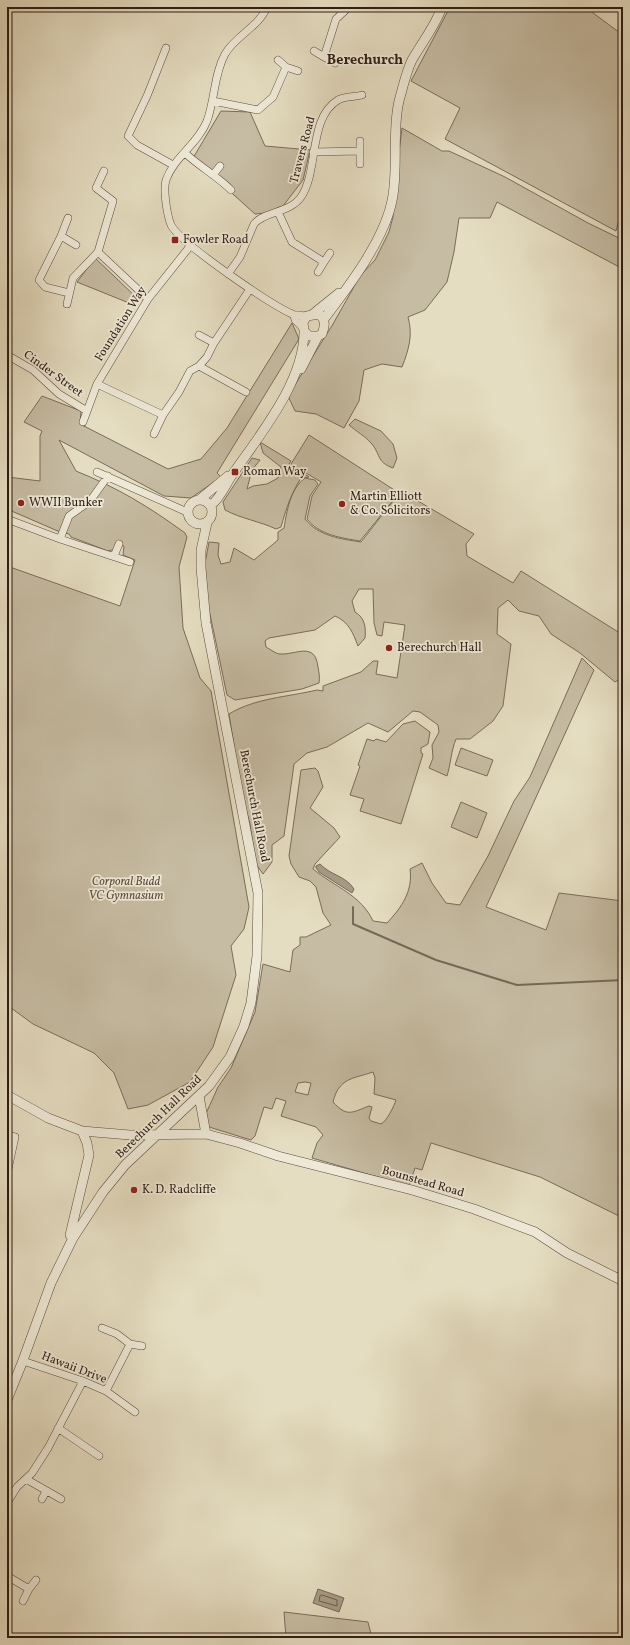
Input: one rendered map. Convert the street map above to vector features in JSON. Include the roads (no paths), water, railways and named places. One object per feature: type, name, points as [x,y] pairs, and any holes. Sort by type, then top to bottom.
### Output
[{"type":"street","points":[[267,7],[263,17],[243,33],[224,55],[218,73],[213,101],[207,122],[194,142],[173,165],[166,181],[166,208],[172,226],[190,245],[228,274],[294,315],[319,314],[324,319]]},
{"type":"street","points":[[324,57],[336,19],[349,7]]},
{"type":"street","points":[[294,315],[295,320],[312,338],[322,334],[324,319],[364,265],[381,232],[393,196],[397,118],[400,100],[412,60],[428,35],[442,7]]},
{"type":"street","points":[[166,48],[147,96],[128,136],[137,145],[173,165]]},
{"type":"street","points":[[314,51],[335,63]]},
{"type":"street","points":[[278,60],[286,66],[298,71]]},
{"type":"street","points":[[213,101],[258,110],[273,97],[286,66]]},
{"type":"street","name":"Travers Road","points":[[228,274],[240,257],[257,220],[278,212],[301,198],[307,183],[313,152],[324,114],[339,99],[362,95]]},
{"type":"street","points":[[360,141],[360,164]]},
{"type":"street","points":[[313,152],[359,151]]},
{"type":"street","points":[[185,153],[199,166],[231,190]]},
{"type":"street","points":[[213,175],[220,166]]},
{"type":"street","points":[[96,188],[104,171]]},
{"type":"street","points":[[67,304],[73,278],[98,252],[113,200],[96,188],[88,185]]},
{"type":"street","points":[[278,212],[292,242],[324,262]]},
{"type":"street","points":[[68,218],[61,236],[39,280],[45,287],[69,293]]},
{"type":"street","points":[[61,236],[76,245]]},
{"type":"street","name":"Foundation Way","points":[[83,422],[97,384],[148,299],[190,245]]},
{"type":"street","points":[[98,252],[148,299]]},
{"type":"street","points":[[318,272],[330,253]]},
{"type":"street","points":[[154,434],[163,415],[179,392],[190,371],[199,366],[207,357],[214,343],[250,289]]},
{"type":"street","points":[[295,374],[303,351],[303,322],[310,315],[344,291]]},
{"type":"street","points":[[199,335],[214,343]]},
{"type":"street","points":[[210,505],[254,446],[295,374],[308,358],[318,336]]},
{"type":"street","name":"Cinder Street","points":[[7,355],[33,370],[59,394],[87,411]]},
{"type":"street","points":[[199,366],[246,392]]},
{"type":"street","points":[[97,384],[163,415]]},
{"type":"street","points":[[96,472],[187,512],[191,520],[197,524],[207,523],[212,514],[210,505],[204,500],[199,500]]},
{"type":"street","points":[[187,512],[190,505],[199,500],[233,474]]},
{"type":"street","points":[[60,539],[69,516],[90,501],[108,476]]},
{"type":"street","points":[[7,519],[60,539],[130,562]]},
{"type":"street","name":"Berechurch Hall Road","points":[[7,1400],[49,1289],[73,1238],[103,1192],[125,1164],[155,1134],[209,1086],[230,1057],[244,1026],[255,984],[259,915],[257,887],[206,623],[201,585],[202,550],[207,523]]},
{"type":"street","name":"Berechurch Hall Road","points":[[197,524],[202,550]]},
{"type":"street","points":[[114,556],[119,544]]},
{"type":"street","name":"Bounstead Road","points":[[7,1095],[48,1118],[82,1131],[130,1135],[206,1134],[240,1143],[278,1156],[412,1190],[474,1209],[535,1232],[567,1253],[623,1280]]},
{"type":"street","points":[[199,1096],[206,1134]]},
{"type":"street","points":[[73,1238],[70,1235],[72,1220],[89,1155],[87,1142],[82,1131]]},
{"type":"street","points":[[7,1135],[15,1138],[7,1174]]},
{"type":"street","points":[[130,1135],[140,1150]]},
{"type":"street","points":[[102,1328],[117,1334],[130,1344],[142,1346]]},
{"type":"street","points":[[106,1391],[130,1344]]},
{"type":"street","name":"Hawaii Drive","points":[[23,1361],[83,1381],[106,1391],[135,1412]]},
{"type":"street","points":[[8,1500],[17,1487],[32,1473],[83,1381]]},
{"type":"street","points":[[58,1428],[99,1456]]},
{"type":"street","points":[[26,1479],[60,1499]]},
{"type":"street","points":[[42,1499],[46,1491]]},
{"type":"street","points":[[7,1576],[29,1589]]},
{"type":"street","points":[[23,1601],[29,1589],[36,1580]]},
{"type":"water","points":[[320,864],[328,871],[347,881],[354,889],[352,893],[319,872],[316,866]]},
{"type":"water","points":[[318,1589],[344,1598],[339,1612],[313,1603]]},
{"type":"waterway","points":[[353,907],[353,924],[436,960],[517,985],[623,980]]},
{"type":"place","name":"Fowler Road","points":[[175,240]]},
{"type":"place","name":"Roman Way","points":[[235,472]]},
{"type":"place","name":"WWII Bunker","points":[[21,503]]},
{"type":"place","name":"Martin Elliott & Co. Solicitors","points":[[342,504]]},
{"type":"place","name":"Berechurch Hall","points":[[389,648]]},
{"type":"place","name":"K. D. Radcliffe","points":[[134,1190]]},
{"type":"district","name":"Berechurch","points":[[365,60]]},
{"type":"park label","name":"Corporal Budd VC Gymnasium","points":[[126,889]]}]
